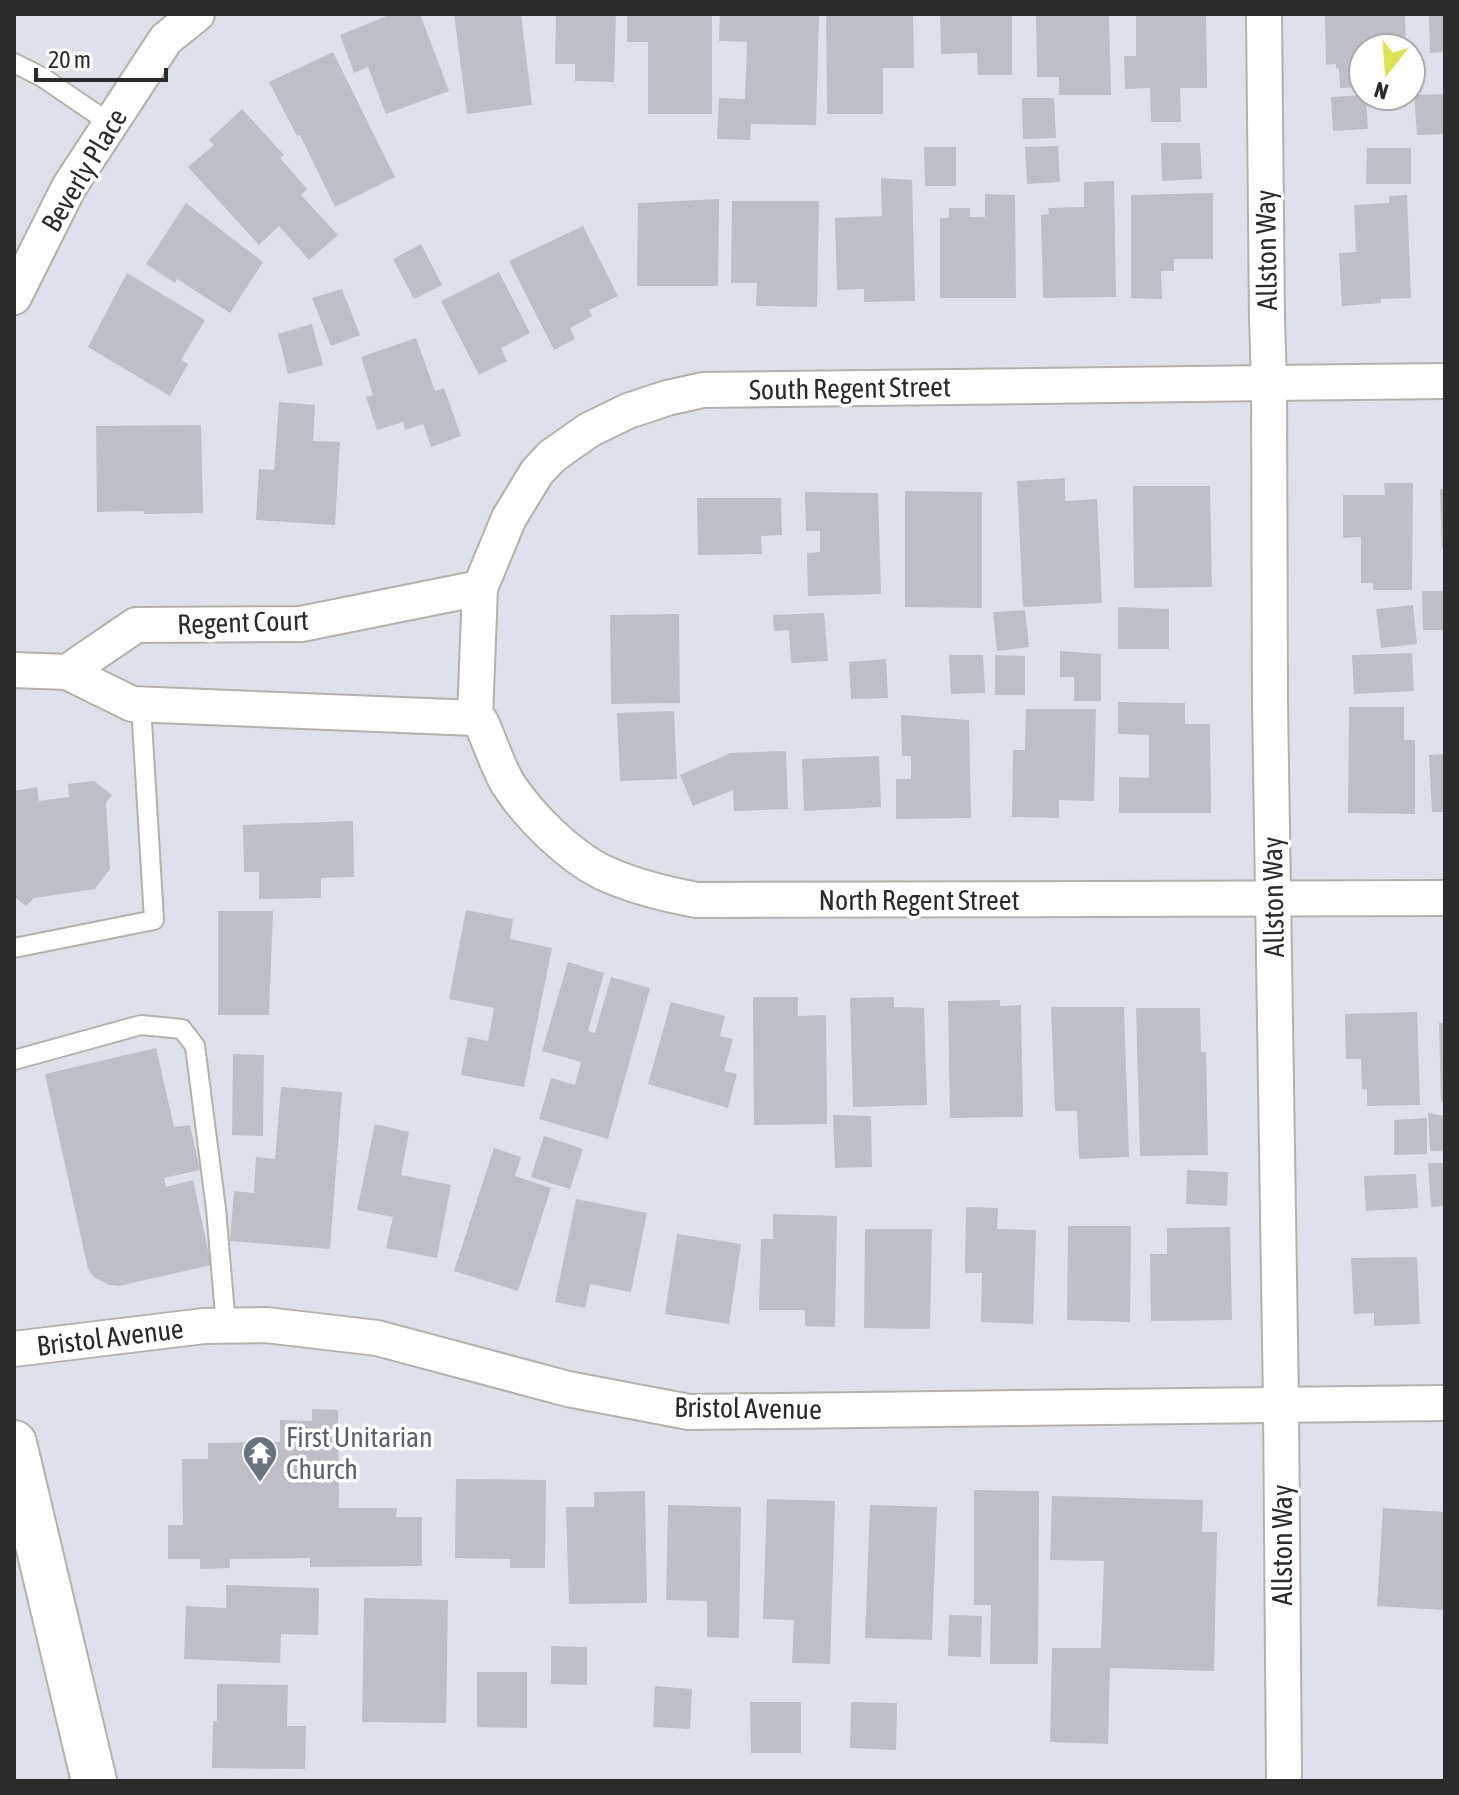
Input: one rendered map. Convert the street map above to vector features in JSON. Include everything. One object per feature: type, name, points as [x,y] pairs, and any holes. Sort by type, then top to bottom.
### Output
[{"type":"street","name":"Beverly Place","points":[[14,297],[22,263],[69,187],[166,39],[197,14]]},
{"type":"street","name":"Allston Way","points":[[1264,14],[1284,1781]]},
{"type":"street","name":"South Regent Street","points":[[475,718],[480,588],[509,518],[537,472],[552,456],[589,430],[628,411],[703,390],[1445,381]]},
{"type":"street","name":"Regent Court","points":[[67,672],[136,625],[301,624],[480,588]]},
{"type":"street","points":[[14,670],[67,672],[132,704],[141,705],[475,718]]},
{"type":"street","name":"North Regent Street","points":[[475,718],[481,722],[507,782],[531,813],[567,849],[601,871],[658,893],[697,900],[1445,898]]},
{"type":"street","name":"Bristol Avenue","points":[[14,1349],[204,1326],[266,1325],[377,1338],[568,1389],[689,1412],[1445,1403]]},
{"type":"street","points":[[14,1443],[94,1781]]},
{"type":"lane","points":[[14,63],[42,77],[111,124]]},
{"type":"lane","points":[[14,948],[154,920],[141,705]]},
{"type":"lane","points":[[14,1060],[141,1025],[182,1029],[195,1046],[216,1209],[226,1326]]},
{"type":"building","points":[[392,14],[420,14],[449,91],[386,114],[368,67],[354,73],[340,35]]},
{"type":"building","points":[[454,14],[521,14],[532,105],[467,114]]},
{"type":"building","points":[[556,14],[616,14],[614,82],[575,81],[575,64],[555,64]]},
{"type":"building","points":[[627,14],[712,14],[712,114],[648,114],[648,42],[627,42]]},
{"type":"building","points":[[720,14],[819,14],[816,125],[751,124],[750,140],[717,139],[719,98],[745,99],[747,42],[719,41]]},
{"type":"building","points":[[826,14],[913,14],[914,68],[883,68],[883,114],[827,114]]},
{"type":"building","points":[[940,14],[1012,14],[1012,75],[978,75],[977,53],[941,54]]},
{"type":"building","points":[[1036,14],[1109,14],[1111,95],[1059,95],[1059,77],[1037,77]]},
{"type":"building","points":[[1136,14],[1206,14],[1207,88],[1180,88],[1181,122],[1151,122],[1150,88],[1125,89],[1124,56],[1136,56]]},
{"type":"building","points":[[1325,14],[1405,14],[1406,32],[1347,32],[1347,88],[1340,88],[1336,64],[1326,65]]},
{"type":"building","points":[[1429,14],[1445,14],[1445,52],[1430,53]]},
{"type":"building","points":[[333,52],[395,177],[335,207],[300,135],[297,136],[269,82]]},
{"type":"building","points":[[1445,94],[1445,134],[1417,135],[1415,112],[1427,112],[1427,95]]},
{"type":"building","points":[[1347,96],[1347,112],[1367,112],[1368,129],[1333,131],[1331,97]]},
{"type":"building","points":[[1022,98],[1054,98],[1056,138],[1023,139]]},
{"type":"building","points":[[242,109],[284,155],[280,158],[307,189],[301,195],[338,235],[309,260],[279,226],[259,245],[188,167],[214,145],[209,140]]},
{"type":"building","points":[[1161,143],[1200,143],[1202,179],[1162,181]]},
{"type":"building","points":[[1058,146],[1060,182],[1027,184],[1025,147]]},
{"type":"building","points":[[924,147],[956,147],[956,186],[925,186]]},
{"type":"building","points":[[1367,148],[1411,148],[1411,184],[1366,184]]},
{"type":"building","points":[[881,178],[912,180],[915,301],[864,302],[864,289],[837,290],[835,218],[882,216]]},
{"type":"building","points":[[1114,181],[1116,297],[1043,298],[1041,215],[1049,214],[1048,208],[1084,207],[1084,182]]},
{"type":"building","points":[[1213,193],[1213,259],[1174,259],[1174,271],[1161,271],[1162,299],[1131,298],[1131,195]]},
{"type":"building","points":[[985,194],[1015,195],[1016,298],[940,298],[940,218],[949,218],[949,208],[970,208],[970,217],[985,217]]},
{"type":"building","points":[[1407,195],[1411,298],[1381,299],[1381,303],[1342,306],[1339,253],[1356,252],[1354,205],[1389,203],[1389,196]]},
{"type":"building","points":[[719,199],[718,286],[637,286],[638,203]]},
{"type":"building","points":[[732,201],[819,201],[817,307],[756,306],[757,283],[731,283]]},
{"type":"building","points":[[186,203],[263,262],[230,313],[177,279],[175,283],[146,264]]},
{"type":"building","points":[[583,226],[618,296],[589,310],[592,316],[570,328],[575,339],[554,350],[509,261]]},
{"type":"building","points":[[421,244],[442,285],[414,299],[393,259]]},
{"type":"building","points":[[499,272],[530,333],[501,348],[507,361],[479,375],[441,301]]},
{"type":"building","points":[[127,273],[205,320],[181,360],[188,364],[170,396],[88,347]]},
{"type":"building","points":[[342,289],[360,335],[331,346],[312,298]]},
{"type":"building","points":[[312,324],[323,365],[288,374],[278,334]]},
{"type":"building","points":[[416,338],[435,391],[444,388],[461,436],[431,447],[423,424],[405,430],[403,422],[377,430],[366,397],[373,395],[361,357]]},
{"type":"building","points":[[279,402],[315,405],[313,441],[340,442],[335,525],[256,520],[259,469],[274,470]]},
{"type":"building","points":[[201,425],[203,513],[97,512],[96,426]]},
{"type":"building","points":[[1065,478],[1065,501],[1097,499],[1102,603],[1023,607],[1017,481]]},
{"type":"building","points":[[1384,483],[1413,483],[1412,590],[1373,590],[1373,583],[1361,583],[1361,537],[1343,538],[1343,495],[1385,495]]},
{"type":"building","points":[[1133,486],[1210,486],[1212,587],[1134,588]]},
{"type":"building","points":[[1440,489],[1445,489],[1445,548],[1442,548]]},
{"type":"building","points":[[905,491],[982,492],[982,608],[905,607]]},
{"type":"building","points":[[805,492],[878,493],[881,594],[808,596],[807,553],[820,552],[820,531],[806,531]]},
{"type":"building","points":[[697,498],[781,498],[782,535],[761,536],[762,554],[698,555]]},
{"type":"building","points":[[1422,591],[1445,591],[1445,630],[1423,630]]},
{"type":"building","points":[[1413,605],[1417,644],[1381,648],[1376,609]]},
{"type":"building","points":[[1118,607],[1169,609],[1169,649],[1118,649]]},
{"type":"building","points":[[1025,610],[1029,647],[997,651],[993,612]]},
{"type":"building","points":[[824,613],[828,661],[791,663],[789,630],[774,631],[773,615]]},
{"type":"building","points":[[679,614],[680,703],[611,704],[610,615]]},
{"type":"building","points":[[1060,651],[1101,654],[1101,701],[1074,701],[1074,677],[1060,677]]},
{"type":"building","points":[[1412,653],[1414,691],[1354,694],[1352,655]]},
{"type":"building","points":[[949,655],[983,655],[985,693],[951,694]]},
{"type":"building","points":[[995,655],[1025,656],[1025,695],[995,695]]},
{"type":"building","points":[[886,659],[888,698],[851,699],[849,662]]},
{"type":"building","points":[[1118,702],[1185,703],[1185,724],[1210,724],[1211,813],[1119,813],[1119,777],[1149,778],[1149,735],[1118,734]]},
{"type":"building","points":[[1349,707],[1404,707],[1404,740],[1415,740],[1415,814],[1348,813]]},
{"type":"building","points":[[1026,709],[1096,709],[1094,801],[1059,800],[1059,818],[1012,817],[1013,750],[1025,750]]},
{"type":"building","points":[[674,711],[677,779],[620,781],[617,713]]},
{"type":"building","points":[[901,715],[969,720],[971,818],[896,819],[896,779],[911,779],[911,756],[902,756]]},
{"type":"building","points":[[786,751],[788,809],[734,811],[733,790],[693,806],[680,775],[731,753]]},
{"type":"building","points":[[1445,754],[1445,812],[1432,812],[1429,755]]},
{"type":"building","points":[[879,756],[881,807],[804,811],[802,759]]},
{"type":"building","points":[[94,781],[112,795],[106,803],[110,869],[95,889],[34,898],[26,906],[14,897],[14,791],[37,787],[39,801],[69,797],[68,784]]},
{"type":"building","points":[[353,821],[354,877],[321,878],[321,898],[259,899],[259,872],[244,872],[243,825]]},
{"type":"building","points":[[466,910],[513,919],[510,939],[552,948],[524,1087],[461,1075],[468,1037],[488,1041],[494,1008],[449,999]]},
{"type":"building","points":[[218,911],[273,911],[269,1015],[218,1015]]},
{"type":"building","points":[[568,962],[604,973],[588,1031],[595,1033],[611,977],[650,988],[608,1139],[539,1119],[551,1078],[575,1085],[581,1062],[542,1051]]},
{"type":"building","points":[[753,997],[798,997],[798,1016],[826,1015],[827,1124],[754,1125]]},
{"type":"building","points":[[894,997],[894,1007],[924,1008],[927,1105],[853,1107],[850,998]]},
{"type":"building","points":[[1000,1000],[1000,1006],[1021,1005],[1023,1117],[950,1118],[948,1001]]},
{"type":"building","points":[[671,1002],[725,1016],[720,1036],[733,1039],[724,1071],[737,1074],[728,1108],[648,1084]]},
{"type":"building","points":[[1051,1007],[1124,1007],[1129,1157],[1079,1159],[1077,1111],[1055,1111]]},
{"type":"building","points":[[1136,1008],[1200,1008],[1201,1052],[1206,1052],[1208,1155],[1140,1156]]},
{"type":"building","points":[[1417,1012],[1420,1105],[1367,1106],[1367,1089],[1362,1089],[1361,1059],[1346,1059],[1345,1014]]},
{"type":"building","points":[[1439,1023],[1445,1023],[1445,1102],[1441,1102]]},
{"type":"building","points":[[156,1048],[174,1127],[190,1125],[200,1170],[164,1178],[166,1187],[193,1180],[211,1265],[119,1286],[109,1285],[94,1277],[88,1269],[45,1074]]},
{"type":"building","points":[[233,1054],[264,1055],[263,1136],[232,1135]]},
{"type":"building","points":[[281,1087],[342,1092],[330,1249],[230,1241],[234,1191],[254,1193],[256,1157],[275,1159]]},
{"type":"building","points":[[1428,1113],[1445,1116],[1445,1151],[1430,1151]]},
{"type":"building","points":[[833,1115],[871,1116],[872,1167],[835,1168]]},
{"type":"building","points":[[1427,1118],[1427,1154],[1394,1155],[1394,1120]]},
{"type":"building","points":[[375,1124],[409,1132],[401,1175],[451,1185],[437,1258],[386,1248],[393,1217],[357,1210]]},
{"type":"building","points":[[544,1136],[583,1149],[570,1189],[531,1177]]},
{"type":"building","points":[[494,1148],[521,1157],[515,1176],[551,1188],[518,1291],[454,1271]]},
{"type":"building","points":[[1428,1163],[1445,1163],[1445,1206],[1431,1207]]},
{"type":"building","points":[[1187,1170],[1228,1172],[1227,1206],[1186,1204]]},
{"type":"building","points":[[1416,1174],[1418,1208],[1366,1211],[1364,1176]]},
{"type":"building","points":[[576,1199],[647,1213],[631,1292],[590,1284],[585,1308],[555,1302]]},
{"type":"building","points":[[966,1207],[998,1208],[997,1229],[1036,1230],[1033,1324],[981,1322],[982,1273],[965,1273]]},
{"type":"building","points":[[773,1214],[837,1216],[835,1327],[805,1326],[805,1310],[759,1310],[761,1239],[773,1239]]},
{"type":"building","points":[[1068,1226],[1131,1226],[1130,1322],[1067,1320]]},
{"type":"building","points":[[1230,1227],[1232,1320],[1151,1321],[1150,1254],[1167,1254],[1167,1228]]},
{"type":"building","points":[[865,1229],[932,1229],[930,1329],[864,1328]]},
{"type":"building","points":[[677,1234],[741,1244],[729,1324],[665,1314]]},
{"type":"building","points":[[1417,1257],[1420,1324],[1374,1326],[1374,1313],[1354,1314],[1351,1258]]},
{"type":"building","name":"First Unitarian Church","points":[[312,1409],[338,1410],[339,1508],[397,1508],[396,1517],[422,1517],[422,1566],[310,1567],[310,1558],[230,1559],[230,1568],[200,1569],[200,1559],[168,1559],[168,1525],[183,1525],[182,1459],[208,1459],[208,1443],[280,1442],[280,1420],[312,1421]]},
{"type":"building","points":[[456,1479],[546,1480],[545,1568],[510,1568],[510,1559],[455,1558]]},
{"type":"building","points":[[974,1490],[1039,1491],[1038,1664],[990,1664],[991,1605],[974,1605]]},
{"type":"building","points":[[645,1491],[647,1603],[569,1604],[566,1507],[594,1507],[594,1492]]},
{"type":"building","points":[[1052,1496],[1203,1500],[1202,1532],[1217,1532],[1214,1671],[1110,1668],[1108,1744],[1050,1742],[1052,1648],[1101,1648],[1104,1561],[1050,1560]]},
{"type":"building","points":[[767,1499],[835,1501],[830,1664],[792,1663],[794,1620],[763,1619]]},
{"type":"building","points":[[668,1505],[741,1507],[739,1638],[707,1637],[707,1601],[666,1600]]},
{"type":"building","points":[[870,1505],[937,1507],[932,1640],[865,1638]]},
{"type":"building","points":[[1383,1508],[1445,1512],[1445,1610],[1377,1606]]},
{"type":"building","points":[[226,1585],[319,1588],[318,1635],[281,1634],[280,1663],[184,1659],[186,1606],[226,1608]]},
{"type":"building","points":[[364,1598],[448,1600],[446,1723],[362,1722]]},
{"type":"building","points":[[949,1615],[982,1616],[981,1657],[948,1656]]},
{"type":"building","points":[[551,1646],[587,1647],[587,1685],[551,1684]]},
{"type":"building","points":[[477,1672],[527,1672],[527,1728],[477,1727]]},
{"type":"building","points":[[217,1684],[288,1685],[287,1726],[306,1726],[305,1769],[212,1768]]},
{"type":"building","points":[[655,1686],[692,1689],[690,1729],[653,1727]]},
{"type":"building","points":[[750,1702],[801,1702],[801,1753],[751,1753]]},
{"type":"building","points":[[851,1702],[897,1703],[896,1750],[850,1748]]},
{"type":"place","name":"First Unitarian Church","points":[[260,1484]]}]
